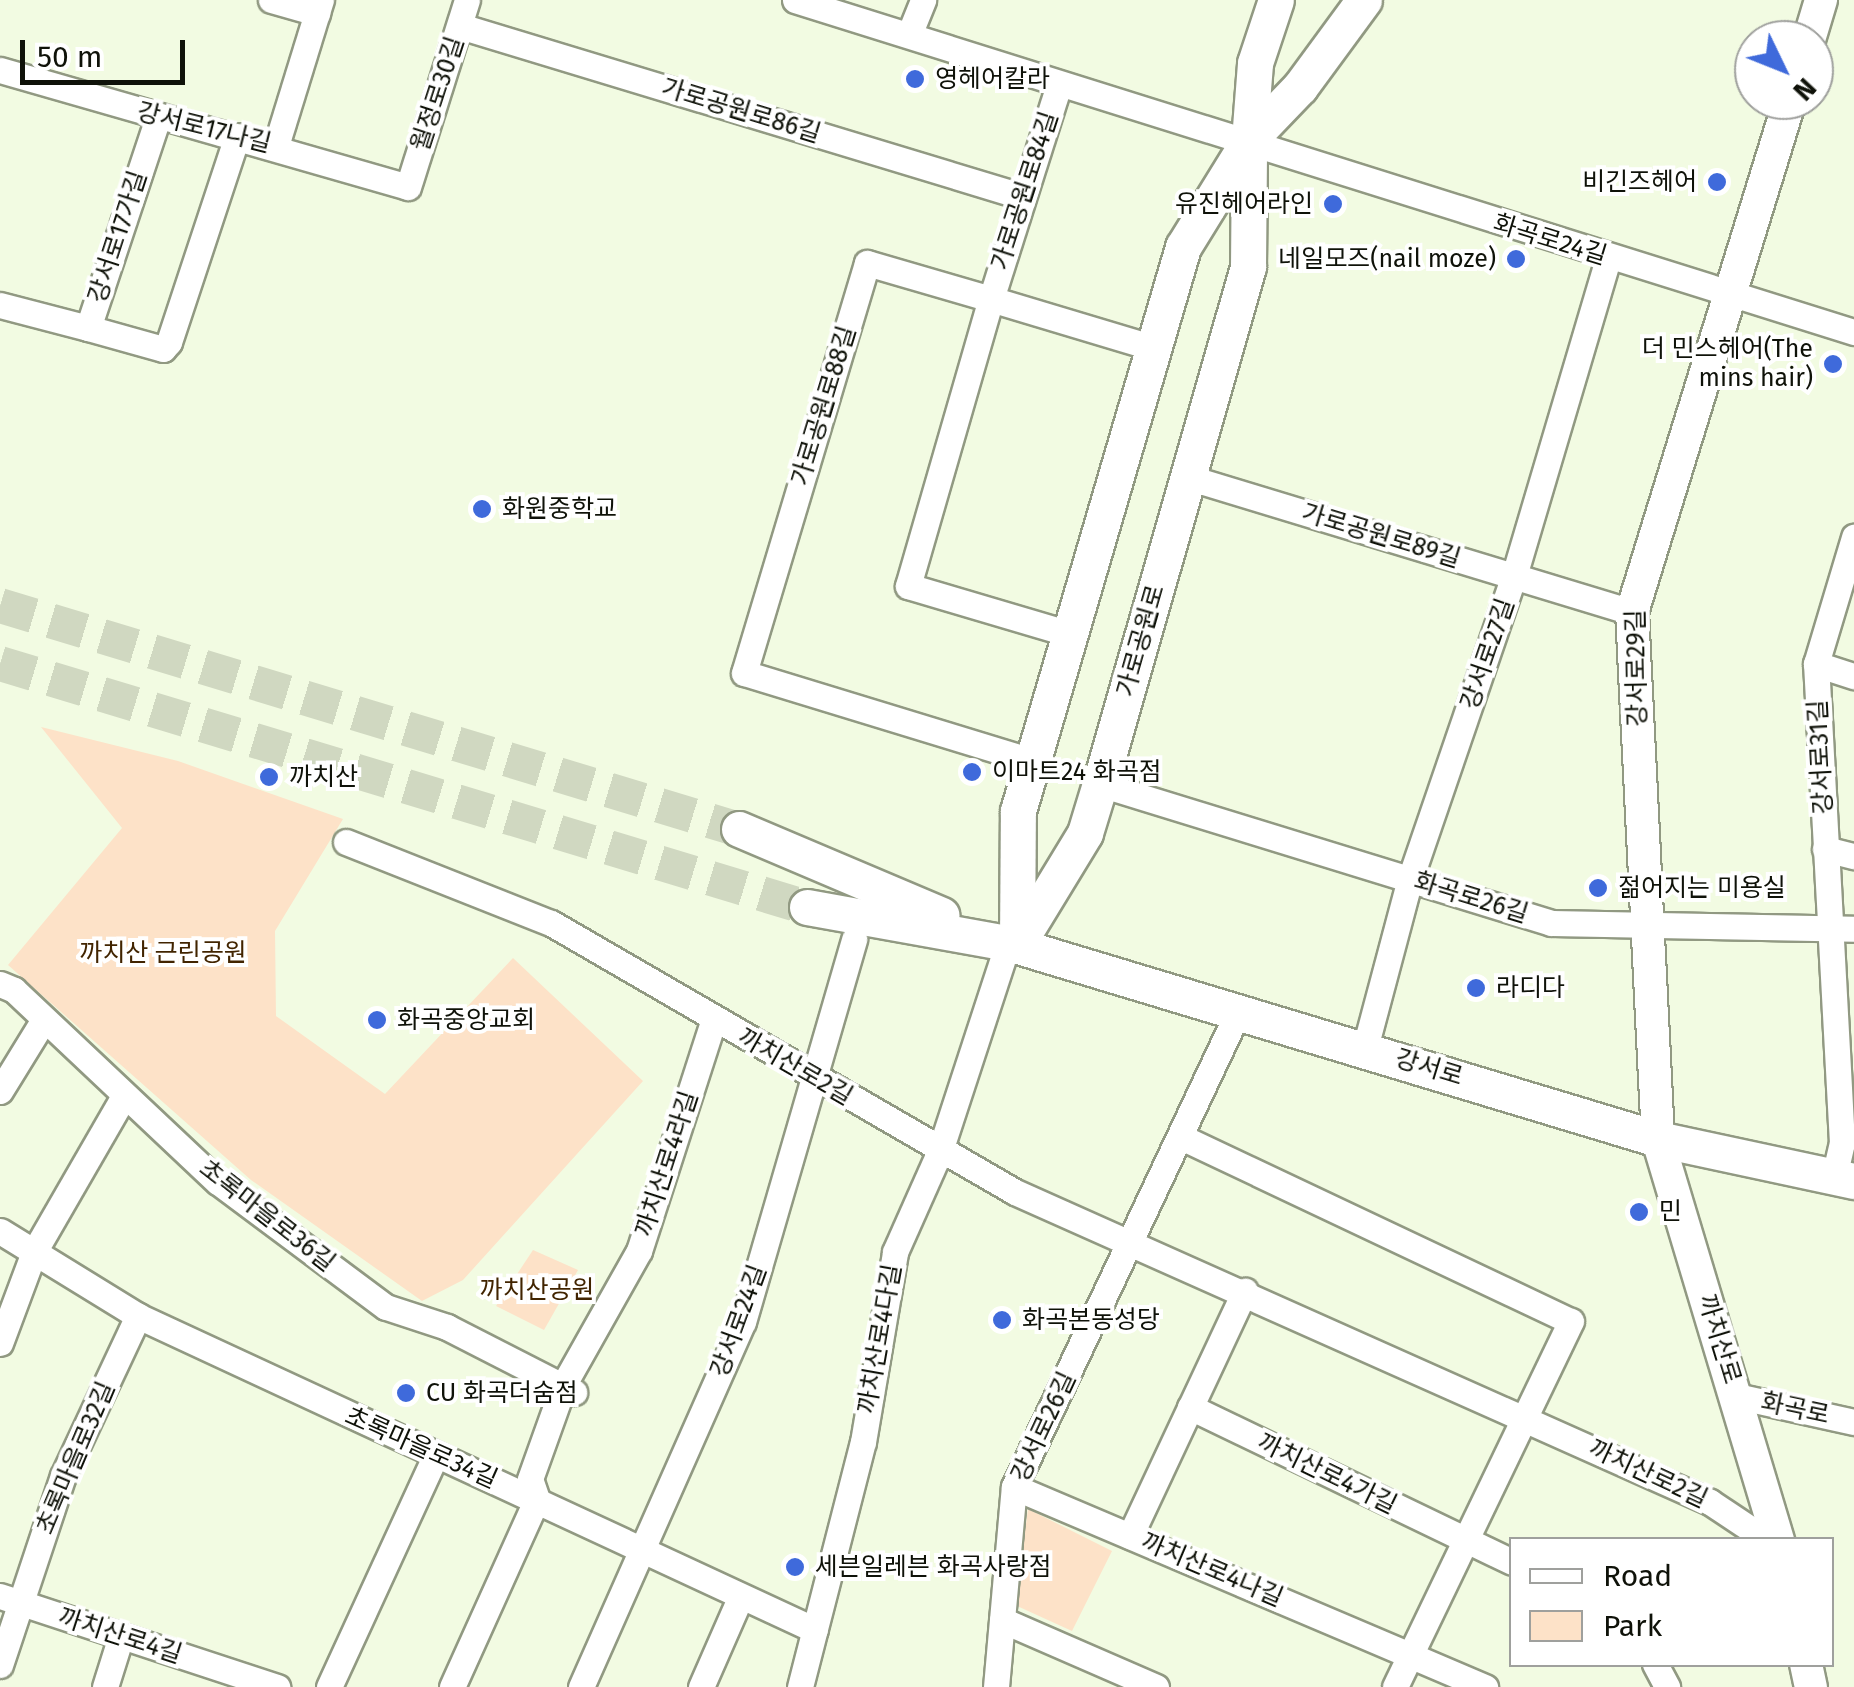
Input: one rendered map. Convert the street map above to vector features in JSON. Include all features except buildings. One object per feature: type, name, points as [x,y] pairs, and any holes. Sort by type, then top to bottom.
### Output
[{"type":"main road","name":"가로공원로","points":[[1012,944],[1084,833],[1248,267],[1249,140],[1255,63],[1276,0]]},
{"type":"main road","name":"가로공원로","points":[[1012,944],[1018,811],[1183,247],[1249,140],[1300,87],[1364,0]]},
{"type":"main road","name":"강서로","points":[[739,829],[1012,944]]},
{"type":"main road","name":"강서로","points":[[806,908],[1012,944],[1658,1139],[1844,1179]]},
{"type":"street","points":[[271,0],[319,7],[276,146]]},
{"type":"street","name":"월정로30길","points":[[408,187],[467,0]]},
{"type":"street","name":"가로공원로84길","points":[[795,0],[1249,140]]},
{"type":"street","points":[[909,34],[923,0]]},
{"type":"street","name":"가로공원로86길","points":[[460,26],[1021,196]]},
{"type":"street","name":"강서로17나길","points":[[0,70],[158,117],[276,146],[408,187]]},
{"type":"street","name":"가로공원로84길","points":[[991,299],[1059,84]]},
{"type":"street","name":"강서로17가길","points":[[0,305],[88,328],[158,117]]},
{"type":"street","name":"강서로29길","points":[[1658,1139],[1632,612],[1784,120]]},
{"type":"street","points":[[88,328],[163,349],[169,342],[237,136]]},
{"type":"street","name":"화곡로24길","points":[[1249,140],[1608,258],[1854,332]]},
{"type":"street","name":"강서로27길","points":[[1365,1048],[1410,880],[1514,576],[1608,258]]},
{"type":"street","name":"가로공원로88길","points":[[1032,762],[744,673],[867,262],[1154,348]]},
{"type":"street","points":[[991,299],[908,586],[1070,634]]},
{"type":"street","name":"가로공원로89길","points":[[1188,478],[1632,612]]},
{"type":"street","name":"강서로31길","points":[[1844,1179],[1842,926],[1826,850],[1816,664],[1854,537]]},
{"type":"street","name":"강서로31길","points":[[1816,664],[1854,676]]},
{"type":"street","name":"화곡로26길","points":[[1100,784],[1551,923],[1648,928],[1842,926]]},
{"type":"street","name":"까치산로2길","points":[[346,842],[551,923],[1016,1192],[1245,1291],[1710,1502],[1762,1537]]},
{"type":"street","name":"강서로31길","points":[[1826,850],[1854,856]]},
{"type":"street","name":"강서로24길","points":[[580,1687],[743,1322],[854,939]]},
{"type":"street","name":"까치산로4다길","points":[[803,1686],[863,1442],[894,1252],[940,1151],[1012,944]]},
{"type":"street","name":"초록마을로36길","points":[[0,984],[218,1182],[386,1307],[447,1327],[569,1388]]},
{"type":"street","name":"강서로26길","points":[[996,1687],[1014,1486],[1134,1242],[1239,1010]]},
{"type":"street","name":"까치산로4라길","points":[[452,1687],[537,1499],[530,1479],[569,1388],[639,1251],[714,1019]]},
{"type":"street","points":[[0,1091],[43,1021]]},
{"type":"street","points":[[0,1343],[34,1252],[124,1096]]},
{"type":"street","points":[[1182,1137],[1572,1321],[1396,1687]]},
{"type":"street","name":"까치산로","points":[[1658,1139],[1777,1537]]},
{"type":"street","name":"초록마을로34길","points":[[0,1231],[138,1316],[815,1630]]},
{"type":"street","points":[[1130,1536],[1245,1291]]},
{"type":"street","name":"초록마을로32길","points":[[0,1665],[10,1599],[138,1316]]},
{"type":"street","name":"화곡로","points":[[1736,1396],[1854,1422]]},
{"type":"street","name":"까치산로4가길","points":[[1190,1408],[1509,1561]]},
{"type":"street","points":[[329,1687],[436,1454]]},
{"type":"street","name":"까치산로4나길","points":[[1014,1486],[1485,1687]]},
{"type":"street","points":[[701,1687],[741,1596]]},
{"type":"street","name":"까치산로4길","points":[[10,1599],[277,1687]]},
{"type":"street","points":[[1002,1620],[1156,1687]]},
{"type":"street","points":[[105,1687],[121,1636]]},
{"type":"green space","name":"까치산 근린공원","points":[[41,727],[178,761],[343,819],[275,931],[276,1016],[385,1094],[513,958],[643,1081],[463,1280],[422,1301],[251,1180],[8,965],[122,828]]},
{"type":"green space","name":"까치산공원","points":[[533,1250],[578,1270],[544,1330],[496,1306]]},
{"type":"green space","points":[[1028,1509],[1112,1551],[1072,1631],[1015,1605]]},
{"type":"tunnel","points":[[0,605],[739,829]]},
{"type":"tunnel","points":[[0,663],[807,907]]},
{"type":"place","name":"영헤어칼라","points":[[915,79]]},
{"type":"place","name":"비긴즈헤어","points":[[1717,182]]},
{"type":"place","name":"유진헤어라인","points":[[1333,204]]},
{"type":"place","name":"네일모즈(nail moze)","points":[[1516,259]]},
{"type":"place","name":"더 민스헤어(The mins hair)","points":[[1833,364]]},
{"type":"place","name":"화원중학교","points":[[482,509]]},
{"type":"place","name":"이마트24 화곡점","points":[[972,772]]},
{"type":"place","name":"까치산","points":[[269,777]]},
{"type":"place","name":"젊어지는 미용실","points":[[1598,888]]},
{"type":"place","name":"라디다","points":[[1476,988]]},
{"type":"place","name":"화곡중앙교회","points":[[377,1020]]},
{"type":"place","name":"민","points":[[1639,1212]]},
{"type":"place","name":"화곡본동성당","points":[[1002,1320]]},
{"type":"place","name":"CU 화곡더숨점","points":[[406,1393]]},
{"type":"place","name":"세븐일레븐 화곡사랑점","points":[[795,1567]]}]
